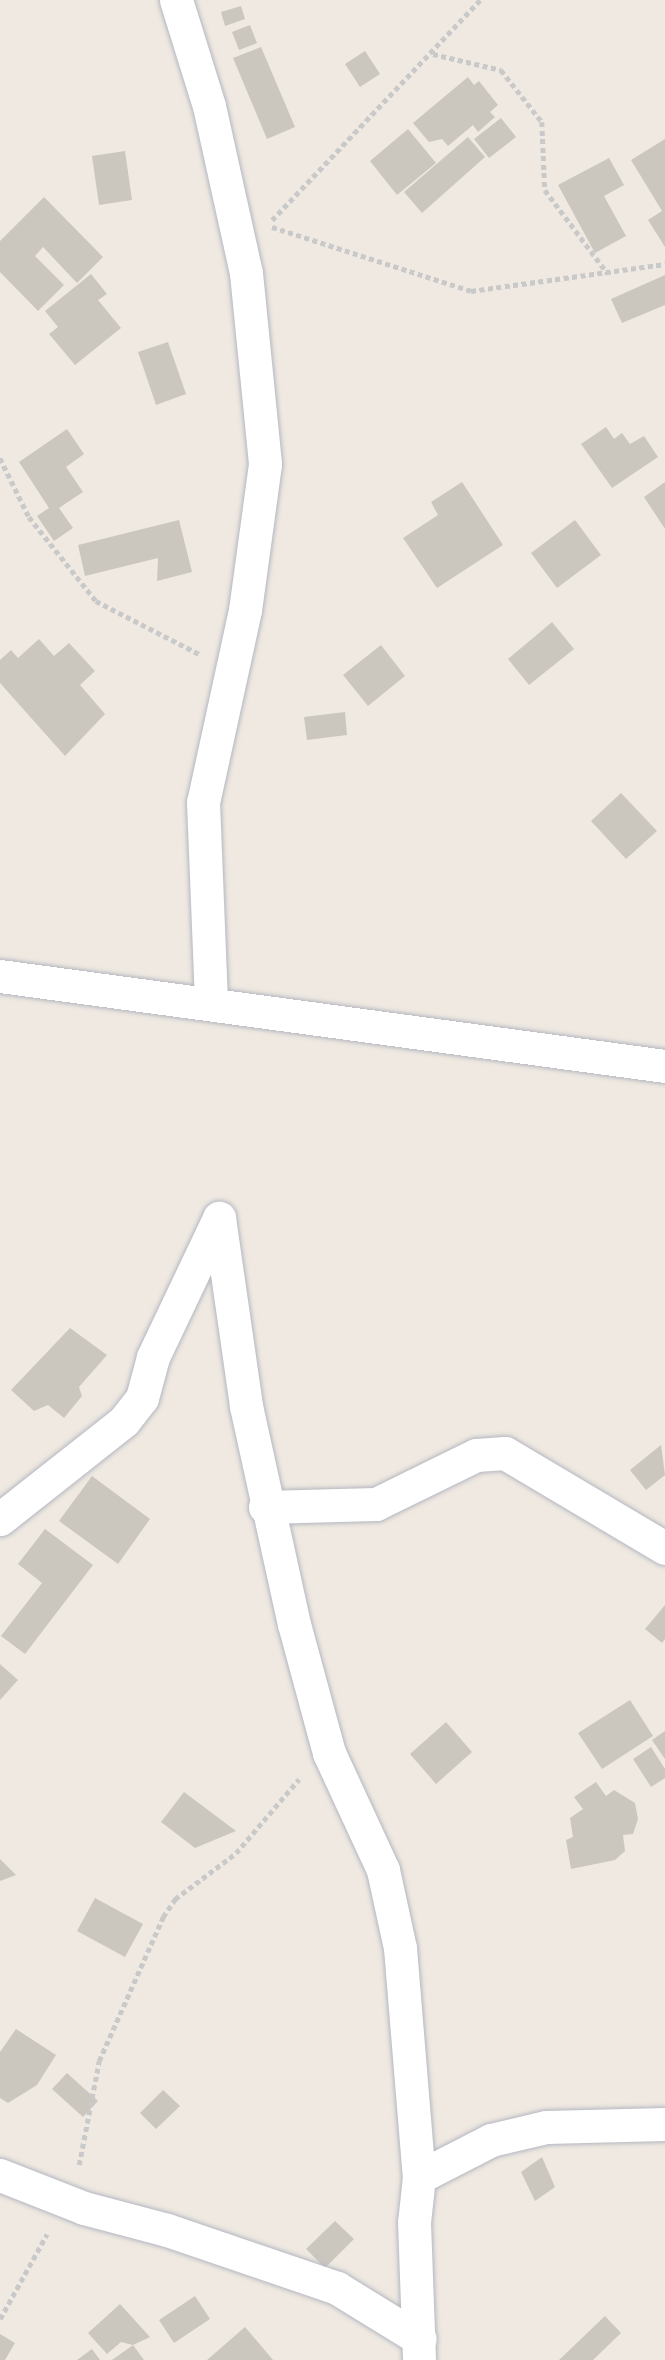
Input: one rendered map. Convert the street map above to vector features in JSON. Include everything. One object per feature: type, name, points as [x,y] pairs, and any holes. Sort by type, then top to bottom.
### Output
[{"type":"street","points":[[176,0],[209,106],[246,274],[265,464],[230,676],[203,802],[211,1004]]},
{"type":"street","points":[[0,976],[665,1066]]},
{"type":"street","points":[[0,1519],[124,1421],[142,1398],[153,1357],[219,1219],[265,1507],[329,1754],[383,1870],[400,1948],[419,2177],[414,2221],[419,2350]]},
{"type":"street","points":[[265,1507],[376,1504],[476,1455],[505,1453],[665,1548]]},
{"type":"street","points":[[419,2177],[491,2140],[546,2127],[665,2124]]},
{"type":"street","points":[[0,2175],[69,2202],[337,2288],[419,2350]]},
{"type":"path","points":[[480,0],[433,54],[266,226],[471,292],[665,264]]},
{"type":"path","points":[[433,54],[501,70],[534,111],[542,122],[545,190],[608,274]]},
{"type":"path","points":[[0,458],[29,517],[96,601],[181,642],[230,676]]},
{"type":"path","points":[[0,2319],[69,2202],[99,2061],[163,1917],[175,1899],[236,1853],[263,1815],[329,1754]]},
{"type":"building","points":[[241,6],[245,19],[225,26],[221,12]]},
{"type":"building","points":[[250,25],[257,43],[239,50],[232,32]]},
{"type":"building","points":[[261,47],[295,127],[267,139],[233,58]]},
{"type":"building","points":[[365,51],[380,74],[360,87],[345,64]]},
{"type":"building","points":[[468,77],[474,85],[479,81],[498,105],[490,112],[495,117],[478,132],[473,125],[448,146],[442,139],[429,142],[413,123]]},
{"type":"building","points":[[501,118],[516,137],[489,158],[474,139]]},
{"type":"building","points":[[408,129],[436,163],[397,195],[370,161]]},
{"type":"building","points":[[468,137],[485,157],[422,213],[404,192]]},
{"type":"building","points":[[665,139],[665,247],[648,220],[662,211],[631,160]]},
{"type":"building","points":[[125,151],[132,200],[99,205],[92,156]]},
{"type":"building","points":[[609,158],[624,185],[604,196],[626,236],[595,253],[558,185]]},
{"type":"building","points":[[44,197],[103,257],[77,283],[43,247],[35,256],[64,285],[38,311],[0,272],[0,241]]},
{"type":"building","points":[[91,274],[107,294],[98,300],[121,328],[75,365],[49,334],[58,327],[45,311]]},
{"type":"building","points":[[665,275],[665,305],[622,323],[611,299]]},
{"type":"building","points":[[168,342],[186,394],[156,405],[138,352]]},
{"type":"building","points":[[606,427],[614,439],[622,433],[630,444],[644,436],[658,457],[612,488],[581,444]]},
{"type":"building","points":[[67,429],[84,454],[66,467],[83,492],[59,508],[73,528],[54,541],[37,516],[49,508],[19,462]]},
{"type":"building","points":[[462,482],[503,545],[437,588],[403,538],[438,515],[431,502]]},
{"type":"building","points":[[665,482],[665,529],[644,497]]},
{"type":"building","points":[[179,520],[192,572],[157,581],[158,558],[85,576],[78,545]]},
{"type":"building","points":[[575,520],[601,555],[557,588],[531,553]]},
{"type":"building","points":[[552,622],[574,649],[529,685],[508,659]]},
{"type":"building","points":[[39,639],[54,656],[69,643],[95,671],[80,685],[105,714],[65,756],[0,683],[0,660],[11,650],[18,658]]},
{"type":"building","points":[[381,645],[405,676],[368,706],[343,675]]},
{"type":"building","points":[[345,712],[347,735],[307,740],[304,717]]},
{"type":"building","points":[[621,793],[657,831],[626,859],[591,821]]},
{"type":"building","points":[[70,1328],[107,1355],[79,1387],[82,1396],[64,1418],[48,1405],[34,1411],[11,1390]]},
{"type":"building","points":[[661,1445],[665,1475],[646,1490],[630,1470]]},
{"type":"building","points":[[92,1476],[150,1519],[118,1564],[59,1521]]},
{"type":"building","points":[[45,1529],[93,1565],[25,1654],[1,1636],[42,1583],[18,1564]]},
{"type":"building","points":[[665,1605],[665,1639],[662,1643],[645,1629]]},
{"type":"building","points":[[0,1664],[18,1680],[0,1700]]},
{"type":"building","points":[[630,1700],[653,1736],[602,1769],[578,1733]]},
{"type":"building","points":[[446,1722],[472,1752],[436,1784],[410,1754]]},
{"type":"building","points":[[665,1731],[665,1759],[652,1740]]},
{"type":"building","points":[[651,1747],[665,1769],[665,1778],[651,1787],[633,1759]]},
{"type":"building","points":[[596,1782],[606,1796],[614,1790],[635,1803],[638,1819],[633,1834],[623,1835],[625,1851],[615,1860],[571,1869],[566,1840],[573,1837],[570,1818],[583,1809],[574,1797]]},
{"type":"building","points":[[184,1792],[236,1831],[195,1848],[161,1822]]},
{"type":"building","points":[[0,1859],[16,1875],[0,1881]]},
{"type":"building","points":[[95,1898],[143,1924],[125,1957],[77,1931]]},
{"type":"building","points":[[16,2029],[56,2055],[37,2085],[8,2103],[0,2098],[0,2052]]},
{"type":"building","points":[[67,2073],[98,2101],[83,2117],[52,2089]]},
{"type":"building","points":[[163,2090],[180,2106],[156,2129],[140,2113]]},
{"type":"building","points":[[542,2157],[555,2187],[535,2201],[521,2172]]},
{"type":"building","points":[[335,2221],[354,2239],[325,2268],[306,2249]]},
{"type":"building","points":[[195,2296],[210,2319],[174,2343],[159,2320]]},
{"type":"building","points":[[120,2304],[150,2337],[133,2345],[121,2342],[107,2354],[88,2333]]},
{"type":"building","points":[[605,2316],[621,2333],[593,2360],[559,2360]]},
{"type":"building","points":[[245,2327],[273,2360],[207,2360]]},
{"type":"building","points":[[0,2334],[15,2343],[5,2360],[0,2360]]},
{"type":"building","points":[[133,2345],[144,2360],[112,2360]]},
{"type":"building","points":[[92,2349],[100,2360],[77,2360]]}]
